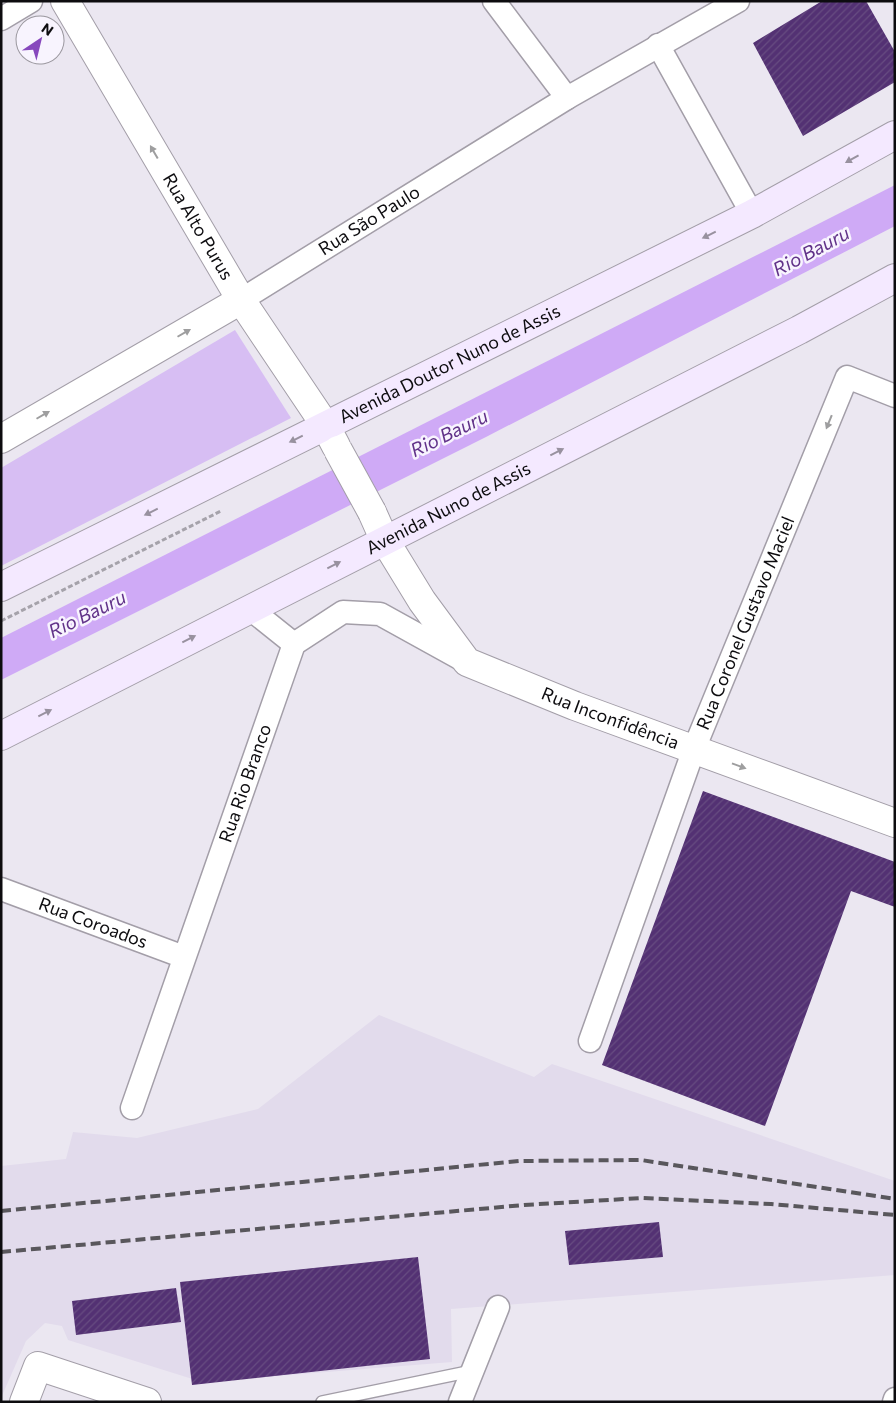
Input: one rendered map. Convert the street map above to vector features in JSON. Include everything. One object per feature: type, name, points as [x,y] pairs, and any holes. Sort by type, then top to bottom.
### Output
[{"type":"main road","name":"Avenida Doutor Nuno de Assis","points":[[1,587],[752,214],[895,135]]},
{"type":"main road","name":"Avenida Nuno de Assis","points":[[1,736],[384,539],[799,330],[895,278]]},
{"type":"street","points":[[1,19],[31,1]]},
{"type":"street","name":"Rua Alto Purus","points":[[65,1],[241,300],[326,425],[372,512],[384,539]]},
{"type":"street","points":[[494,1],[567,98]]},
{"type":"street","name":"Rua São Paulo","points":[[1,439],[241,300],[567,98],[738,1]]},
{"type":"street","points":[[658,46],[752,214]]},
{"type":"street","name":"Rua Coronel Gustavo Maciel","points":[[590,1041],[694,749],[848,377],[895,396]]},
{"type":"street","points":[[384,539],[422,601],[467,662]]},
{"type":"street","points":[[249,608],[294,644],[343,612],[380,614],[467,662]]},
{"type":"street","name":"Rua Rio Branco","points":[[132,1108],[294,644]]},
{"type":"street","name":"Rua Inconfidência","points":[[467,662],[576,706],[895,823]]},
{"type":"street","name":"Rua Coroados","points":[[1,889],[184,957]]},
{"type":"street","points":[[460,1402],[498,1307]]},
{"type":"street","points":[[24,1402],[38,1366],[147,1402]]},
{"type":"lane","points":[[322,1402],[472,1371]]},
{"type":"shaded area","points":[[235,330],[291,418],[1,566],[1,468]]},
{"type":"shaded area","points":[[379,1015],[534,1077],[552,1064],[895,1181],[895,1275],[451,1309],[452,1362],[202,1382],[68,1340],[62,1326],[45,1323],[26,1341],[1,1398],[1,1166],[66,1159],[73,1132],[137,1138],[258,1109]]},
{"type":"water","name":"Rio Bauru","points":[[895,185],[895,226],[486,437],[1,680],[1,638]]},
{"type":"building","points":[[822,1],[866,1],[895,52],[895,82],[803,136],[753,43]]},
{"type":"building","points":[[703,791],[895,862],[895,907],[851,891],[765,1126],[602,1065]]},
{"type":"building","points":[[659,1222],[663,1257],[569,1265],[565,1231]]},
{"type":"building","points":[[418,1257],[430,1359],[192,1385],[180,1282]]},
{"type":"building","points":[[176,1288],[181,1322],[76,1335],[72,1301]]},
{"type":"railway","points":[[1,1211],[519,1161],[641,1160],[895,1199]]},
{"type":"railway","points":[[1,1252],[524,1205],[642,1198],[771,1204],[895,1215]]}]
